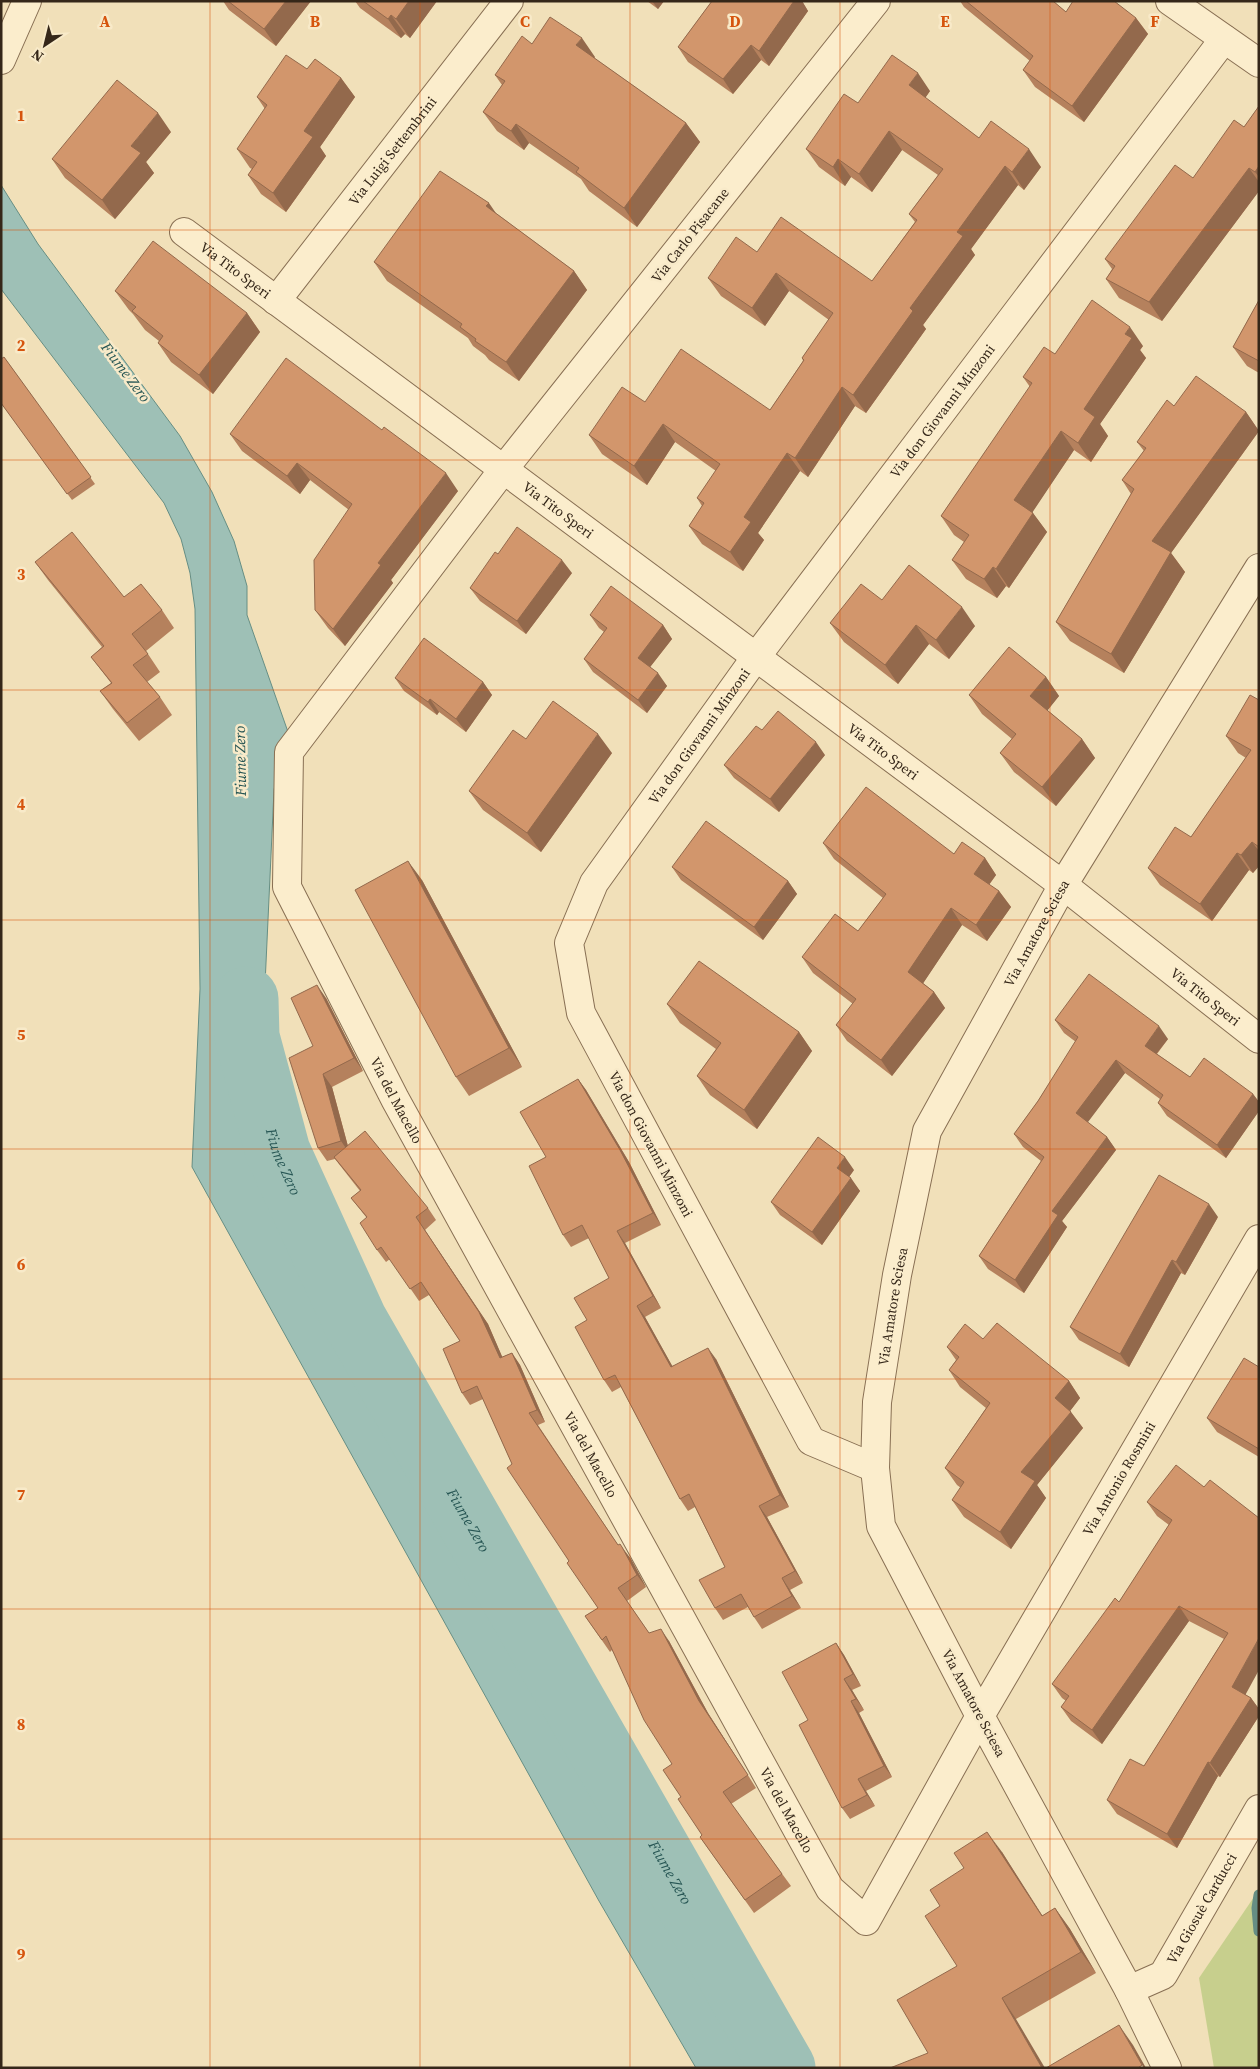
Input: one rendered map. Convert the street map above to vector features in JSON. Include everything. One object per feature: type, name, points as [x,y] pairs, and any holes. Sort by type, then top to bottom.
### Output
[{"type":"street","points":[[1,60],[27,1]]},
{"type":"street","name":"Via Luigi Settembrini","points":[[276,301],[509,1]]},
{"type":"street","name":"Via Carlo Pisacane","points":[[503,470],[876,1]]},
{"type":"street","points":[[1170,1],[1259,63]]},
{"type":"street","name":"Via don Giovanni Minzoni","points":[[875,1468],[811,1441],[581,1013],[570,943],[594,883],[756,657],[1224,39]]},
{"type":"street","name":"Via Tito Speri","points":[[184,232],[1063,885],[1259,1039]]},
{"type":"street","name":"Via del Macello","points":[[503,470],[289,752],[287,888],[395,1099],[830,1889],[866,1921],[980,1716]]},
{"type":"street","name":"Via Amatore Sciesa","points":[[1166,2068],[1129,1990],[980,1716],[881,1526],[875,1468],[877,1402],[897,1275],[927,1131],[1063,885],[1259,568]]},
{"type":"street","name":"Via Antonio Rosmini","points":[[980,1716],[1259,1239]]},
{"type":"street","name":"Via Giosuè Carducci","points":[[1129,1990],[1163,1976],[1259,1810]]},
{"type":"green space","points":[[1256,1894],[1259,1896],[1259,2068],[1214,2068],[1199,1978]]},
{"type":"water","points":[[1,185],[38,244],[180,436],[212,492],[234,541],[247,586],[247,615],[288,732],[283,745],[274,790],[258,1136],[623,1805],[785,2068],[696,2068],[599,1901],[192,1167],[200,989],[195,609],[190,573],[181,539],[164,503],[1,289]]},
{"type":"building","points":[[228,1],[286,1],[264,29]]},
{"type":"building","points":[[363,1],[409,1],[396,19],[391,15],[388,19]]},
{"type":"building","points":[[712,1],[794,1],[759,51],[751,45],[723,79],[678,47]]},
{"type":"building","points":[[966,1],[1053,1],[1066,12],[1073,1],[1114,1],[1136,18],[1072,106],[1023,70],[1033,56]]},
{"type":"building","points":[[550,17],[582,38],[576,45],[686,123],[624,208],[576,172],[579,168],[516,124],[511,131],[483,112],[505,81],[495,75],[522,36],[532,44]]},
{"type":"building","points":[[286,55],[307,69],[315,59],[341,78],[304,131],[313,137],[273,193],[248,175],[257,162],[237,149],[267,105],[257,97]]},
{"type":"building","points":[[892,55],[918,73],[909,85],[979,138],[991,121],[1029,149],[1012,172],[1005,166],[957,232],[963,236],[910,308],[913,311],[853,395],[842,387],[795,458],[787,453],[744,517],[751,522],[730,552],[689,526],[704,503],[697,498],[720,464],[663,424],[634,466],[589,435],[622,387],[645,402],[681,349],[770,410],[833,313],[776,273],[752,308],[708,278],[736,237],[757,252],[781,217],[872,281],[917,220],[909,214],[943,169],[889,131],[859,174],[838,159],[833,167],[806,149],[844,94],[858,103]]},
{"type":"building","points":[[117,80],[158,113],[131,146],[141,153],[102,200],[52,159]]},
{"type":"building","points":[[1259,106],[1259,166],[1255,172],[1249,168],[1149,302],[1106,279],[1115,266],[1105,259],[1175,165],[1193,178],[1234,120],[1244,127]]},
{"type":"building","points":[[440,171],[489,203],[486,206],[574,271],[506,362],[475,341],[476,339],[460,327],[462,324],[374,262]]},
{"type":"building","points":[[153,241],[247,313],[199,375],[158,343],[163,336],[132,311],[136,307],[115,291]]},
{"type":"building","points":[[1092,300],[1130,327],[1125,334],[1132,338],[1084,409],[1095,417],[1078,443],[1061,431],[1014,500],[1033,513],[996,569],[993,567],[984,579],[952,560],[969,535],[941,516],[1032,383],[1023,377],[1044,347],[1055,354]]},
{"type":"building","points":[[1259,300],[1259,361],[1233,347]]},
{"type":"building","points":[[4,357],[91,477],[67,494],[1,403],[1,359]]},
{"type":"building","points":[[286,358],[382,430],[384,427],[446,473],[378,563],[381,565],[333,629],[315,610],[314,560],[352,504],[297,463],[287,476],[230,434]]},
{"type":"building","points":[[1196,376],[1246,412],[1152,541],[1171,552],[1111,654],[1056,622],[1134,489],[1122,480],[1146,448],[1137,442],[1167,400],[1174,406]]},
{"type":"building","points":[[517,527],[562,560],[517,621],[470,588],[495,552],[498,554]]},
{"type":"building","points":[[72,532],[124,597],[141,584],[162,610],[132,634],[148,654],[133,665],[160,697],[127,723],[100,691],[112,683],[91,657],[104,646],[35,562]]},
{"type":"building","points":[[909,565],[962,607],[936,640],[916,625],[885,665],[830,623],[861,584],[882,600]]},
{"type":"building","points":[[611,586],[663,625],[638,658],[658,673],[638,700],[584,659],[607,628],[590,615]]},
{"type":"building","points":[[424,638],[483,682],[456,719],[430,699],[428,702],[395,678]]},
{"type":"building","points":[[1009,647],[1046,677],[1030,696],[1082,739],[1042,787],[1000,753],[1016,734],[969,695]]},
{"type":"building","points":[[1250,695],[1259,700],[1259,847],[1252,842],[1241,855],[1237,853],[1200,904],[1148,868],[1175,827],[1191,837],[1251,750],[1226,736]]},
{"type":"building","points":[[553,701],[598,734],[527,833],[469,791],[513,730],[526,739]]},
{"type":"building","points":[[778,711],[816,742],[770,799],[724,765],[756,726],[762,730]]},
{"type":"building","points":[[866,787],[954,854],[962,842],[985,858],[974,874],[999,891],[976,925],[951,908],[908,972],[934,992],[881,1060],[836,1025],[856,999],[802,957],[835,914],[858,931],[886,894],[823,843]]},
{"type":"building","points":[[706,821],[788,881],[754,927],[672,867]]},
{"type":"building","points":[[408,861],[509,1048],[456,1077],[355,890]]},
{"type":"building","points":[[699,961],[799,1032],[744,1110],[697,1076],[721,1043],[667,1004]]},
{"type":"building","points":[[1089,974],[1159,1026],[1145,1046],[1190,1077],[1204,1058],[1253,1094],[1217,1145],[1158,1103],[1163,1095],[1116,1060],[1076,1113],[1107,1137],[1052,1211],[1058,1215],[1015,1280],[979,1256],[1044,1157],[1014,1134],[1038,1101],[1078,1037],[1055,1020]]},
{"type":"building","points":[[317,985],[354,1058],[323,1074],[341,1141],[318,1148],[289,1058],[313,1046],[291,998]]},
{"type":"building","points":[[578,1079],[620,1150],[653,1213],[617,1231],[653,1296],[637,1306],[671,1367],[708,1348],[780,1495],[759,1506],[795,1571],[782,1578],[792,1596],[754,1617],[741,1594],[715,1608],[699,1580],[725,1567],[689,1494],[680,1499],[615,1375],[604,1380],[575,1327],[587,1320],[574,1298],[609,1278],[582,1225],[563,1235],[529,1166],[546,1157],[520,1112]]},
{"type":"building","points":[[365,1131],[428,1208],[416,1217],[479,1312],[500,1358],[512,1353],[537,1410],[529,1413],[618,1545],[620,1544],[622,1547],[637,1575],[618,1588],[649,1633],[661,1629],[699,1701],[748,1775],[723,1792],[782,1874],[745,1900],[700,1837],[702,1835],[678,1799],[681,1797],[663,1770],[672,1764],[644,1720],[606,1636],[602,1640],[585,1616],[598,1608],[507,1468],[512,1464],[477,1386],[462,1393],[443,1349],[460,1341],[421,1282],[410,1289],[381,1247],[377,1250],[360,1223],[367,1217],[351,1198],[361,1190],[334,1157]]},
{"type":"building","points":[[818,1137],[845,1157],[837,1168],[851,1178],[812,1232],[771,1202]]},
{"type":"building","points":[[1159,1175],[1209,1204],[1176,1262],[1172,1260],[1120,1354],[1070,1327]]},
{"type":"building","points":[[997,1323],[1069,1381],[1055,1398],[1071,1412],[1021,1472],[1035,1481],[1000,1532],[952,1500],[964,1482],[945,1468],[990,1403],[949,1370],[959,1357],[947,1347],[965,1324],[983,1339]]},
{"type":"building","points":[[1244,1358],[1259,1367],[1259,1449],[1207,1418]]},
{"type":"building","points":[[1176,1465],[1204,1487],[1210,1480],[1259,1518],[1259,1638],[1232,1687],[1251,1698],[1210,1763],[1208,1762],[1167,1834],[1107,1800],[1130,1759],[1144,1766],[1228,1633],[1179,1606],[1092,1730],[1061,1707],[1069,1696],[1052,1684],[1115,1598],[1119,1602],[1172,1520],[1147,1502]]},
{"type":"building","points":[[836,1643],[853,1674],[844,1679],[856,1699],[851,1701],[884,1766],[858,1779],[867,1795],[842,1808],[799,1725],[808,1720],[782,1672]]},
{"type":"building","points":[[987,1832],[1042,1916],[1055,1908],[1081,1952],[1002,1998],[1042,2068],[890,2068],[928,2053],[897,2000],[957,1966],[925,1916],[940,1906],[930,1890],[964,1868],[954,1853]]},
{"type":"building","points":[[1119,2025],[1142,2065],[1138,2068],[1046,2068]]},
{"type":"waterway","name":"Fiume Zero","points":[[246,999],[247,1037],[278,1152],[355,1321],[783,2068]]},
{"type":"waterway","points":[[1259,1895],[1257,1908],[1259,1931]]}]
